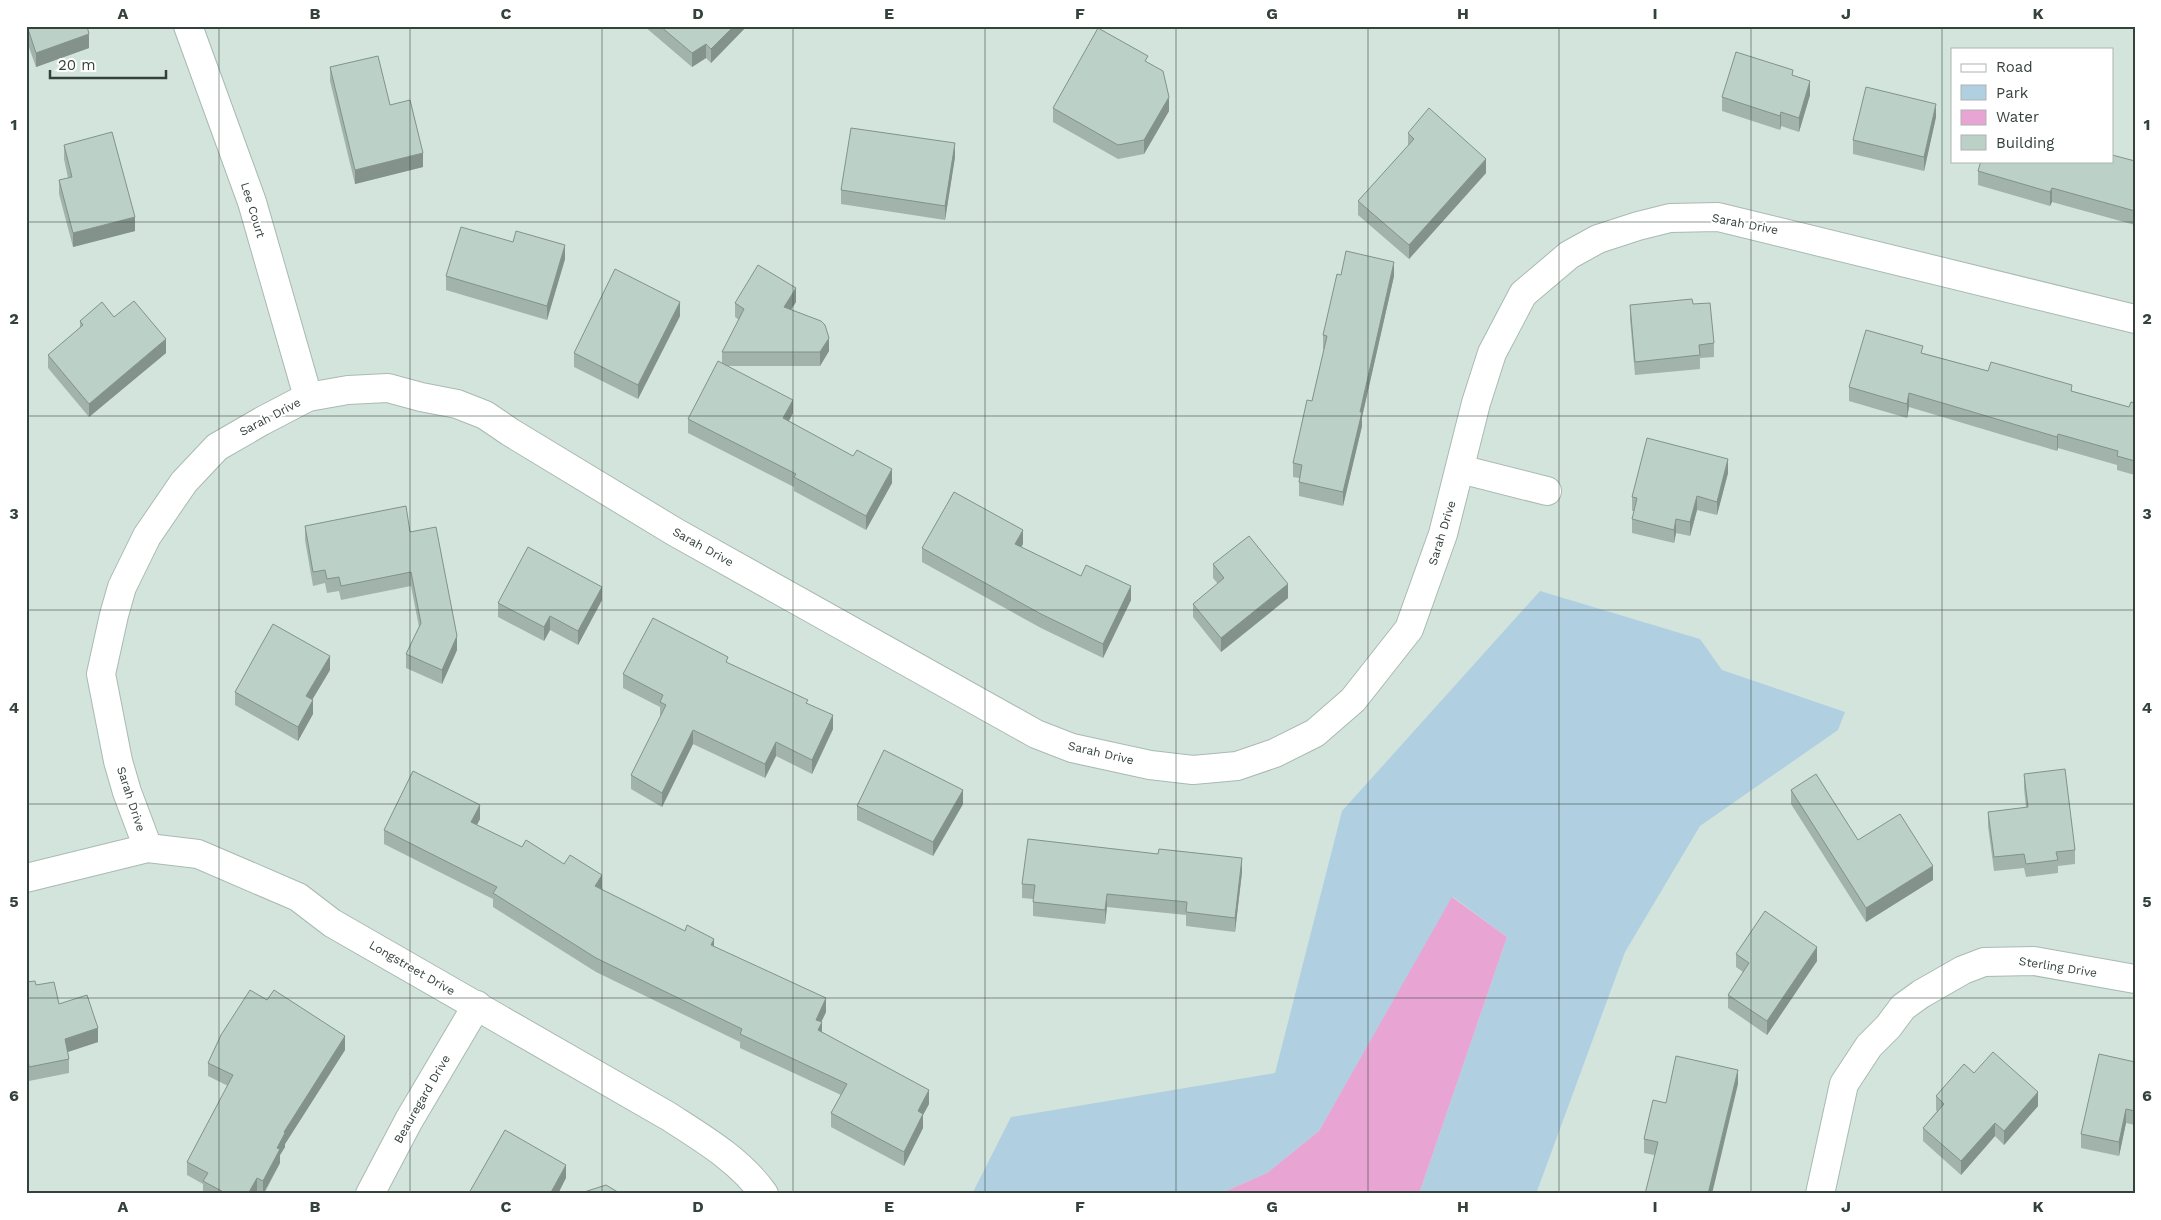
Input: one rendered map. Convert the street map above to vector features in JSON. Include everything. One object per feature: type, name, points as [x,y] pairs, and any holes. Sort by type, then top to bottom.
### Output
[{"type":"street","name":"Lee Court","points":[[188,26],[252,202],[308,397]]},
{"type":"street","name":"Sarah Drive","points":[[148,848],[127,792],[118,760],[101,674],[122,587],[147,536],[184,482],[218,447],[308,397],[348,390],[388,388],[420,397],[457,404],[485,415],[675,532],[1036,734],[1072,748],[1150,765],[1193,770],[1237,766],[1275,753],[1315,733],[1353,700],[1409,629],[1443,534],[1476,403],[1492,353],[1523,294],[1569,255],[1598,239],[1670,218],[1718,217],[1754,224],[2135,319]]},
{"type":"street","points":[[1460,469],[1547,491]]},
{"type":"street","name":"Longstreet Drive","points":[[26,878],[148,848],[198,854],[255,877],[298,897],[332,922],[676,1120],[712,1144],[754,1180],[764,1194]]},
{"type":"street","name":"Sterling Drive","points":[[1820,1194],[1844,1084],[1869,1046],[1888,1027],[1903,1007],[1921,994],[1963,970],[1984,962],[2002,960],[2034,960],[2135,980]]},
{"type":"street","name":"Beauregard Drive","points":[[370,1194],[409,1120],[476,1005]]},
{"type":"shaded area","points":[[26,26],[2135,26],[2135,1194],[26,1194]]},
{"type":"green space","points":[[1540,591],[1700,639],[1722,670],[1845,712],[1838,730],[1700,826],[1625,952],[1536,1194],[1419,1194],[1507,937],[1453,897],[1319,1131],[1267,1173],[1219,1194],[972,1194],[1011,1117],[1275,1073],[1342,811]]},
{"type":"water","points":[[1452,897],[1507,937],[1419,1194],[1219,1194],[1267,1173],[1319,1131]]},
{"type":"building","points":[[27,26],[87,26],[89,34],[36,53]]},
{"type":"building","points":[[660,26],[734,26],[711,49],[706,44],[692,53]]},
{"type":"building","points":[[1098,28],[1148,56],[1145,61],[1163,71],[1169,97],[1144,140],[1118,145],[1053,108]]},
{"type":"building","points":[[1736,52],[1793,70],[1792,75],[1810,81],[1799,118],[1781,112],[1780,116],[1722,97]]},
{"type":"building","points":[[378,56],[390,105],[410,100],[423,153],[355,170],[330,67]]},
{"type":"building","points":[[1866,87],[1936,104],[1924,157],[1853,140]]},
{"type":"building","points":[[1429,108],[1486,159],[1409,245],[1358,201],[1414,139],[1408,133]]},
{"type":"building","points":[[851,128],[955,143],[945,206],[841,190]]},
{"type":"building","points":[[112,132],[135,217],[73,233],[59,180],[72,177],[64,145]]},
{"type":"building","points":[[2114,156],[2135,161],[2135,211],[2052,188],[2050,192],[1978,171],[1981,162],[2114,162]]},
{"type":"building","points":[[461,227],[513,242],[516,231],[565,245],[547,306],[446,276]]},
{"type":"building","points":[[1346,251],[1394,262],[1343,492],[1299,482],[1302,465],[1293,463],[1307,400],[1312,401],[1327,336],[1323,335],[1337,274],[1341,275]]},
{"type":"building","points":[[758,265],[796,288],[784,307],[821,321],[825,325],[829,338],[820,352],[722,352],[744,309],[735,303]]},
{"type":"building","points":[[615,269],[680,302],[638,385],[574,353]]},
{"type":"building","points":[[1692,299],[1693,304],[1710,303],[1714,343],[1699,345],[1700,355],[1635,362],[1630,305]]},
{"type":"building","points":[[134,301],[166,339],[89,404],[48,355],[83,325],[80,321],[102,302],[114,317]]},
{"type":"building","points":[[1866,330],[1923,346],[1921,353],[1988,371],[1991,362],[2072,385],[2071,391],[2129,407],[2131,402],[2135,403],[2135,461],[2117,456],[2118,451],[2058,434],[2057,437],[1909,393],[1907,404],[1849,387]]},
{"type":"building","points":[[718,361],[793,400],[783,418],[853,456],[857,450],[892,469],[866,516],[794,477],[796,474],[688,419]]},
{"type":"building","points":[[1647,438],[1728,459],[1717,502],[1697,496],[1690,522],[1676,519],[1674,530],[1632,519],[1637,498],[1632,497]]},
{"type":"building","points":[[954,492],[1023,530],[1015,544],[1081,576],[1086,565],[1131,586],[1103,644],[1041,614],[922,548]]},
{"type":"building","points":[[406,506],[410,532],[436,527],[457,636],[442,670],[406,654],[421,623],[411,572],[341,586],[339,577],[327,579],[325,570],[313,572],[305,526]]},
{"type":"building","points":[[1249,536],[1288,584],[1221,638],[1193,604],[1224,578],[1213,564]]},
{"type":"building","points":[[528,547],[602,587],[578,631],[550,616],[544,627],[498,603]]},
{"type":"building","points":[[653,618],[728,657],[726,662],[808,700],[806,703],[833,715],[812,760],[776,742],[765,764],[693,730],[662,793],[631,775],[666,705],[660,702],[663,695],[623,674]]},
{"type":"building","points":[[273,624],[330,656],[306,696],[313,700],[298,727],[235,692]]},
{"type":"building","points":[[884,750],[963,790],[933,842],[857,806]]},
{"type":"building","points":[[2065,769],[2075,850],[2056,852],[2058,860],[2026,864],[2024,854],[1994,857],[1988,812],[2028,807],[2024,774]]},
{"type":"building","points":[[413,771],[480,805],[471,822],[522,847],[526,840],[564,864],[570,855],[602,875],[595,886],[685,931],[687,925],[714,939],[711,945],[826,998],[816,1020],[822,1022],[818,1030],[929,1090],[918,1111],[923,1114],[904,1152],[831,1113],[847,1084],[740,1034],[742,1029],[596,958],[493,893],[497,887],[384,830]]},
{"type":"building","points":[[1816,774],[1858,840],[1900,814],[1933,866],[1866,908],[1791,790]]},
{"type":"building","points":[[1028,839],[1158,854],[1159,849],[1242,858],[1235,918],[1186,912],[1187,902],[1107,894],[1105,910],[1033,902],[1035,885],[1022,884]]},
{"type":"building","points":[[1765,911],[1817,947],[1767,1021],[1728,995],[1749,963],[1736,954]]},
{"type":"building","points":[[35,981],[36,985],[54,982],[59,1004],[87,995],[98,1028],[65,1039],[69,1059],[29,1067],[28,1058],[26,1058],[26,982]]},
{"type":"building","points":[[250,990],[267,1000],[274,990],[345,1036],[284,1132],[277,1148],[280,1149],[263,1181],[257,1178],[248,1194],[227,1194],[203,1181],[208,1173],[187,1162],[233,1075],[208,1063],[221,1035]]},
{"type":"building","points":[[1993,1052],[2038,1092],[2004,1131],[1995,1123],[1961,1161],[1923,1128],[1944,1104],[1936,1096],[1964,1064],[1974,1073]]},
{"type":"building","points":[[2099,1054],[2135,1062],[2135,1111],[2126,1109],[2119,1142],[2081,1134]]},
{"type":"building","points":[[1676,1056],[1738,1070],[1708,1194],[1645,1194],[1658,1142],[1644,1139],[1653,1100],[1666,1103]]},
{"type":"building","points":[[505,1130],[566,1165],[550,1194],[469,1193]]},
{"type":"building","points":[[606,1185],[621,1194],[578,1194]]}]
